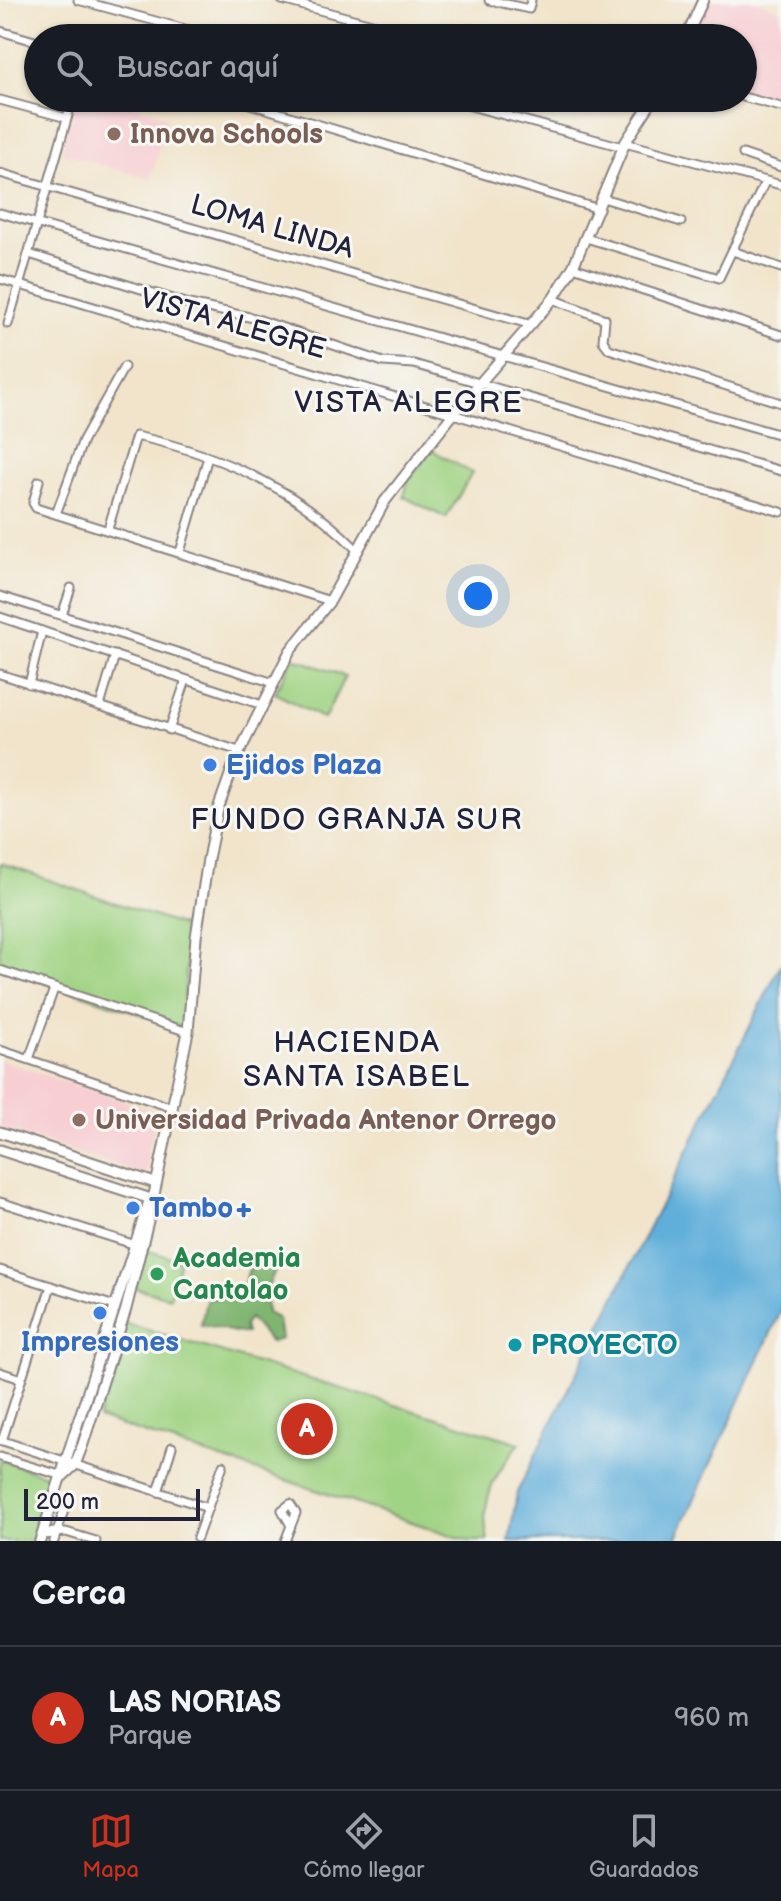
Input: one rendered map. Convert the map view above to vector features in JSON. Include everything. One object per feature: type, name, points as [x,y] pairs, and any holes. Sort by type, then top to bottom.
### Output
[{"type":"main road","points":[[692,24],[703,0]]},
{"type":"main road","points":[[41,1537],[63,1476],[99,1400],[155,1183],[188,1032],[196,937],[208,859],[224,791],[239,751],[290,651],[330,601],[385,501],[478,384],[506,356],[553,299],[573,267],[624,145],[644,112]]},
{"type":"main road","points":[[0,1132],[155,1183]]},
{"type":"main road","points":[[0,1150],[149,1204]]},
{"type":"main road","points":[[69,1464],[115,1306],[138,1246]]},
{"type":"main road","points":[[41,1537],[57,1533]]},
{"type":"street","points":[[78,0],[166,24]]},
{"type":"street","points":[[282,0],[372,24]]},
{"type":"street","points":[[489,0],[530,4]]},
{"type":"street","points":[[0,31],[24,38]]},
{"type":"street","points":[[0,100],[24,106]]},
{"type":"street","points":[[757,101],[781,107]]},
{"type":"street","points":[[45,112],[67,118]]},
{"type":"street","points":[[8,324],[69,112]]},
{"type":"street","points":[[277,112],[599,209]]},
{"type":"street","points":[[496,112],[781,185]]},
{"type":"street","points":[[743,154],[781,167]]},
{"type":"street","name":"LOMA LINDA","points":[[0,173],[532,325]]},
{"type":"street","points":[[586,238],[716,278],[722,276],[765,182]]},
{"type":"street","points":[[603,198],[681,222]]},
{"type":"street","points":[[0,213],[781,435]]},
{"type":"street","points":[[733,251],[781,268]]},
{"type":"street","points":[[29,254],[189,304],[254,318],[383,362],[414,364],[781,471]]},
{"type":"street","points":[[573,267],[781,335]]},
{"type":"street","name":"VISTA ALEGRE","points":[[0,279],[781,512]]},
{"type":"street","points":[[553,299],[605,319],[603,341],[612,350],[781,403]]},
{"type":"street","points":[[56,514],[83,440],[124,367]]},
{"type":"street","points":[[108,529],[136,436],[208,457],[292,497],[324,518],[357,550]]},
{"type":"street","points":[[180,552],[208,457]]},
{"type":"street","points":[[39,481],[34,506],[330,601]]},
{"type":"street","points":[[62,615],[71,588]]},
{"type":"street","points":[[0,596],[274,683]]},
{"type":"street","points":[[0,617],[262,705]]},
{"type":"street","points":[[29,684],[42,631]]},
{"type":"street","points":[[100,706],[115,655]]},
{"type":"street","points":[[0,674],[239,751]]},
{"type":"street","points":[[169,730],[186,680]]},
{"type":"street","points":[[0,970],[188,1032]]},
{"type":"street","points":[[29,1059],[54,989]]},
{"type":"street","points":[[0,1050],[173,1108]]},
{"type":"street","points":[[0,1202],[138,1246]]},
{"type":"street","points":[[0,1270],[115,1306]]},
{"type":"street","points":[[51,1286],[1,1441],[208,1508]]},
{"type":"street","points":[[0,1372],[21,1379]]},
{"type":"street","points":[[158,1492],[172,1447]]},
{"type":"street","points":[[0,1457],[63,1476]]},
{"type":"street","points":[[197,1538],[223,1465]]},
{"type":"street","points":[[57,1533],[67,1501]]},
{"type":"street","points":[[51,1509],[57,1533]]},
{"type":"street","points":[[285,1541],[290,1524]]},
{"type":"street","points":[[57,1533],[96,1541]]},
{"type":"shaded area","points":[[710,0],[755,0],[781,10],[781,72],[771,97],[757,94],[757,24],[699,24]]},
{"type":"shaded area","name":"Innova Schools","points":[[72,112],[153,112],[167,116],[151,179],[61,153]]},
{"type":"shaded area","name":"Universidad Privada Antenor Orrego","points":[[0,1060],[160,1113],[148,1147],[146,1175],[0,1127]]},
{"type":"green space","points":[[432,450],[472,473],[446,518],[404,497],[408,481]]},
{"type":"green space","points":[[293,658],[345,676],[324,719],[275,693]]},
{"type":"green space","points":[[0,863],[188,928],[183,1028],[0,967]]},
{"type":"green space","name":"Academia Cantolao","points":[[145,1250],[180,1260],[170,1297],[135,1288]]},
{"type":"green space","points":[[265,1261],[275,1270],[265,1294],[267,1313],[278,1319],[281,1339],[270,1342],[249,1318],[244,1326],[246,1333],[201,1325],[206,1301],[214,1298],[214,1293],[230,1289],[233,1299],[239,1301],[249,1269]]},
{"type":"green space","points":[[125,1323],[520,1443],[503,1465],[487,1500],[488,1541],[469,1541],[98,1418]]},
{"type":"green space","points":[[0,1460],[52,1477],[32,1541],[0,1541]]},
{"type":"water","points":[[781,964],[781,1311],[675,1541],[509,1541],[517,1492]]},
{"type":"place","name":"Innova Schools","points":[[114,134]]},
{"type":"place","name":"Ejidos Plaza","points":[[210,765]]},
{"type":"place","name":"Universidad Privada Antenor Orrego","points":[[79,1120]]},
{"type":"place","name":"Tambo+","points":[[133,1208]]},
{"type":"place","name":"Academia Cantolao","points":[[157,1274]]},
{"type":"place","name":"Impresiones","points":[[100,1313]]},
{"type":"place","name":"PROYECTO","points":[[515,1345]]},
{"type":"place","name":"LAS NORIAS","points":[[307,1429]]},
{"type":"district","name":"VISTA ALEGRE","points":[[409,403]]},
{"type":"district","name":"FUNDO GRANJA SUR","points":[[357,820]]},
{"type":"district","name":"HACIENDA SANTA ISABEL","points":[[357,1060]]}]
